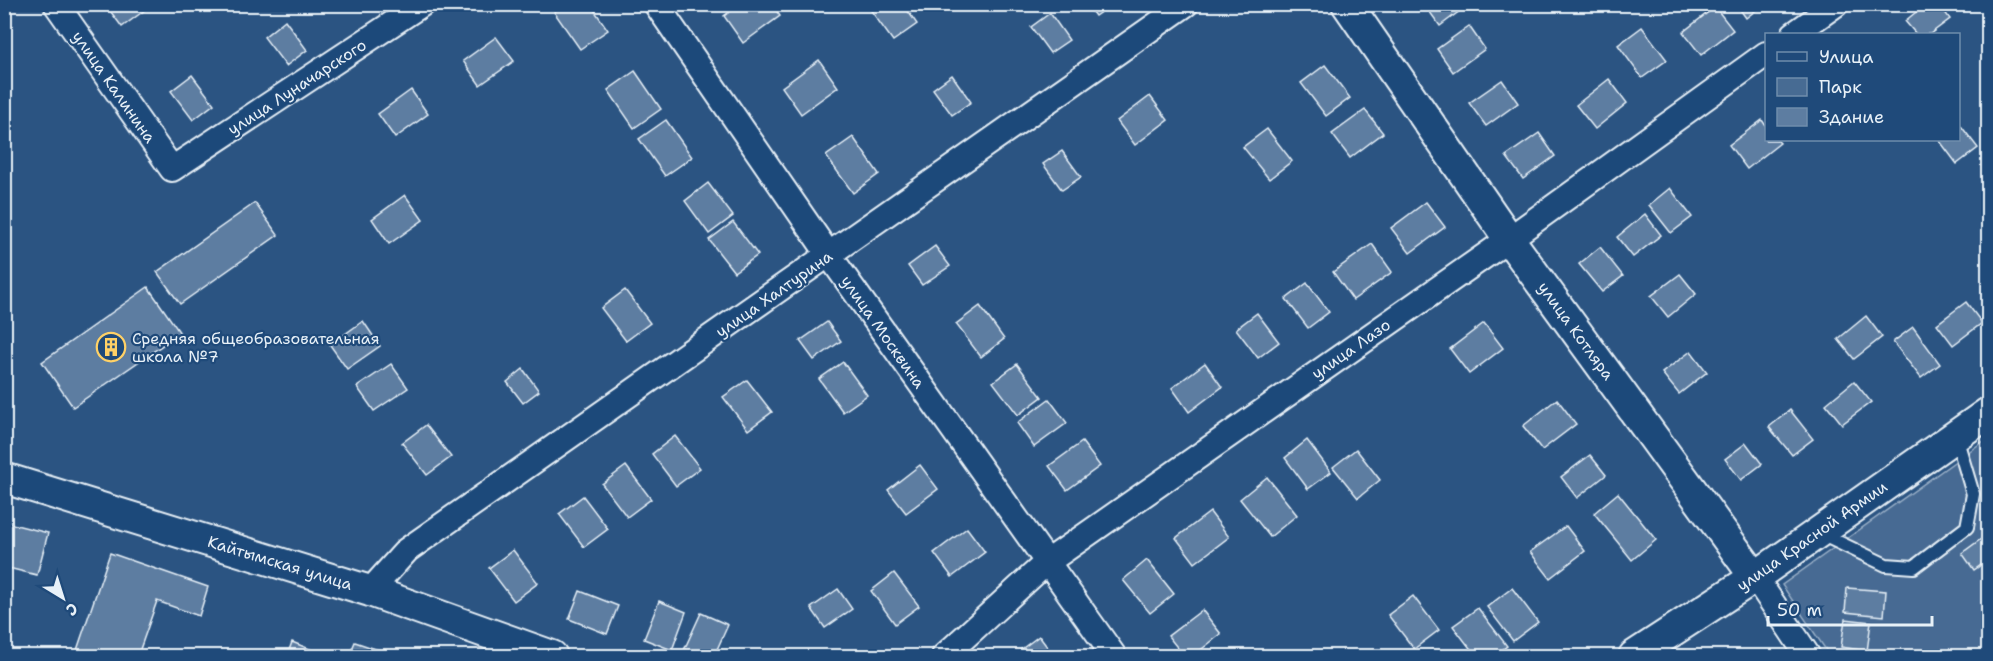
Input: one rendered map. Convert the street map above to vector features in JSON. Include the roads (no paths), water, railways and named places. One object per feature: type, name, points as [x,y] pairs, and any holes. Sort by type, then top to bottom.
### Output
[{"type":"street","name":"улица Калинина","points":[[56,4],[172,170]]},
{"type":"street","name":"улица Луначарского","points":[[172,170],[422,4]]},
{"type":"street","name":"улица Москвина","points":[[656,4],[829,255],[1114,657]]},
{"type":"street","name":"улица Халтурина","points":[[370,591],[407,550],[1186,4]]},
{"type":"street","name":"улица Котляра","points":[[1347,4],[1509,238],[1755,577],[1808,657]]},
{"type":"street","points":[[1795,33],[1836,4]]},
{"type":"street","name":"улица Лазо","points":[[944,657],[1046,563],[1765,55]]},
{"type":"street","name":"улица Красной Армии","points":[[1634,657],[1755,577],[1989,413]]},
{"type":"street","name":"Кайтымская улица","points":[[4,478],[370,591],[552,657]]},
{"type":"lane","points":[[1818,532],[1886,564],[1914,567],[1967,527],[1973,494],[1956,436]]},
{"type":"place","name":"Средняя общеобразовательная школа №7","points":[[111,347]]}]
